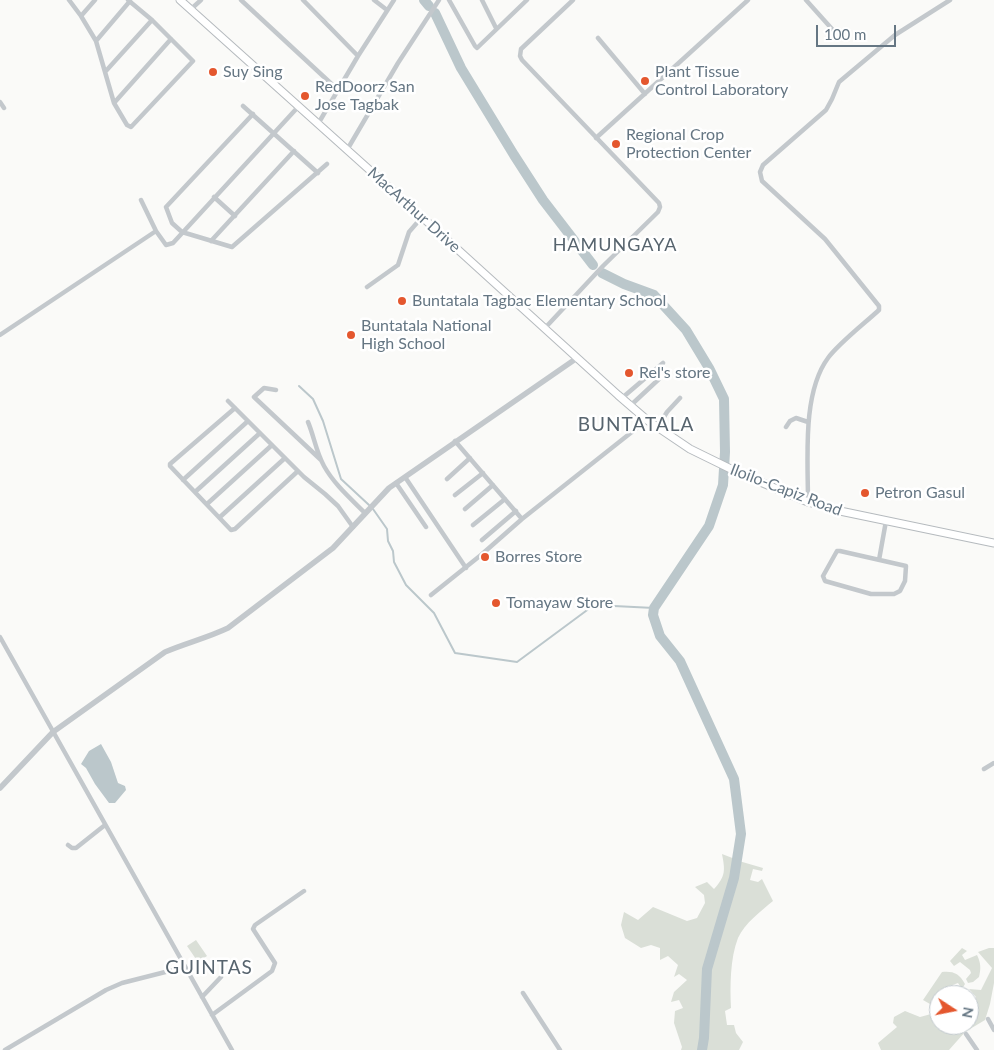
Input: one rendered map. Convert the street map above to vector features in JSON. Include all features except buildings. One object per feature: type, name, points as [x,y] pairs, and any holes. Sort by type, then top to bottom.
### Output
[{"type":"main road","name":"MacArthur Drive","points":[[180,0],[630,406],[648,420]]},
{"type":"main road","name":"Iloilo-Capiz Road","points":[[648,420],[690,449],[716,463],[808,502],[840,511],[994,543]]},
{"type":"street","points":[[69,0],[96,40],[114,103],[127,125],[131,127],[192,63],[193,59],[129,1],[96,40]]},
{"type":"street","points":[[81,16],[95,0]]},
{"type":"street","points":[[190,10],[201,0]]},
{"type":"street","points":[[241,0],[337,89]]},
{"type":"street","points":[[303,0],[358,56]]},
{"type":"street","points":[[374,0],[387,10]]},
{"type":"street","points":[[318,124],[337,89],[394,0]]},
{"type":"street","points":[[347,150],[398,63],[438,0]]},
{"type":"street","points":[[448,0],[475,46],[479,47],[496,28],[527,0]]},
{"type":"street","points":[[482,0],[496,28]]},
{"type":"street","points":[[545,328],[603,266],[658,212],[660,207],[659,203],[520,56],[521,48],[572,0]]},
{"type":"street","points":[[596,138],[748,0]]},
{"type":"street","points":[[806,0],[832,29]]},
{"type":"street","points":[[808,502],[808,422],[819,374],[829,356],[879,310],[879,306],[825,239],[762,181],[760,172],[763,165],[826,110],[839,82],[895,35],[950,0]]},
{"type":"street","points":[[105,72],[152,20]]},
{"type":"street","points":[[598,38],[645,94]]},
{"type":"street","points":[[114,103],[171,39]]},
{"type":"street","points":[[0,102],[4,108]]},
{"type":"street","points":[[243,106],[318,173]]},
{"type":"street","points":[[141,200],[156,231],[166,245],[173,243],[298,107]]},
{"type":"street","points":[[253,114],[166,207],[172,223],[182,232],[232,247],[327,164]]},
{"type":"street","points":[[211,242],[294,151]]},
{"type":"street","points":[[214,197],[234,216]]},
{"type":"street","points":[[367,287],[398,265],[410,232],[422,217]]},
{"type":"street","points":[[0,335],[156,231]]},
{"type":"street","points":[[0,788],[53,732],[165,652],[209,637],[228,628],[334,548],[376,500],[396,483],[577,358]]},
{"type":"street","points":[[622,398],[662,363]]},
{"type":"street","points":[[630,406],[659,380]]},
{"type":"street","points":[[276,390],[264,388],[254,397],[321,460]]},
{"type":"street","points":[[658,427],[667,412],[680,398]]},
{"type":"street","points":[[228,401],[298,471],[338,506],[353,527]]},
{"type":"street","points":[[235,408],[170,464],[171,468],[231,530],[235,529],[298,471]]},
{"type":"street","points":[[786,427],[790,421],[796,418],[808,422]]},
{"type":"street","points":[[431,595],[466,568],[522,519],[648,420]]},
{"type":"street","points":[[183,480],[248,421]]},
{"type":"street","points":[[308,422],[321,460],[336,485],[366,511]]},
{"type":"street","points":[[195,492],[260,433]]},
{"type":"street","points":[[455,442],[522,519]]},
{"type":"street","points":[[207,504],[272,445]]},
{"type":"street","points":[[220,517],[285,458]]},
{"type":"street","points":[[447,480],[470,458]]},
{"type":"street","points":[[455,495],[483,474]]},
{"type":"street","points":[[405,477],[466,568]]},
{"type":"street","points":[[396,483],[426,528]]},
{"type":"street","points":[[465,509],[493,485]]},
{"type":"street","points":[[473,525],[505,499]]},
{"type":"street","points":[[482,540],[516,511]]},
{"type":"street","points":[[879,560],[886,521]]},
{"type":"street","points":[[838,551],[879,560],[903,564],[907,567],[905,581],[897,593],[871,594],[828,582],[823,578],[838,551]]},
{"type":"street","points":[[0,637],[232,1050]]},
{"type":"street","points":[[984,769],[994,763]]},
{"type":"street","points":[[68,845],[76,848],[105,825]]},
{"type":"street","points":[[212,1015],[272,971],[275,963],[253,929],[255,925],[304,891]]},
{"type":"street","points":[[5,1050],[106,990],[122,983],[185,966]]},
{"type":"street","points":[[202,997],[221,977]]},
{"type":"street","points":[[523,993],[560,1050]]},
{"type":"street","points":[[988,1020],[994,1030]]},
{"type":"street","points":[[967,1035],[977,1050]]},
{"type":"shaded area","points":[[101,744],[111,762],[118,783],[125,786],[126,790],[115,803],[109,803],[86,768],[81,764],[89,751]]},
{"type":"shaded area","points":[[722,854],[735,859],[734,871],[706,968],[700,1050],[681,1050],[682,1047],[674,1023],[675,1011],[683,1008],[679,1000],[671,1002],[674,992],[687,980],[679,974],[674,977],[678,965],[668,956],[660,960],[660,948],[651,945],[641,948],[625,938],[621,925],[624,912],[638,920],[653,907],[687,921],[697,918],[705,903],[704,895],[695,887],[707,882],[714,889],[724,873]]},
{"type":"shaded area","points":[[739,861],[763,868],[762,871],[753,869],[750,880],[758,882],[762,879],[773,901],[745,927],[738,938],[733,954],[731,1008],[725,1011],[727,1025],[734,1025],[736,1033],[743,1042],[739,1050],[705,1050],[711,965]]},
{"type":"shaded area","points":[[196,940],[207,956],[198,962],[187,946]]},
{"type":"shaded area","points":[[962,948],[967,951],[962,955],[965,960],[977,955],[979,961],[979,977],[973,982],[968,983],[966,979],[971,973],[970,970],[960,962],[954,966],[950,961]]},
{"type":"shaded area","points":[[994,948],[994,983],[990,1004],[985,1020],[979,1024],[979,990],[981,990],[992,968],[978,952]]},
{"type":"shaded area","points":[[942,972],[955,973],[965,984],[959,985],[958,983],[952,985],[933,985]]},
{"type":"shaded area","points":[[929,991],[929,1003],[923,1000]]},
{"type":"shaded area","points":[[905,1011],[920,1017],[929,1015],[929,1035],[962,1035],[949,1050],[881,1050],[878,1043],[897,1027],[893,1023],[894,1017]]},
{"type":"waterway","points":[[424,0],[429,6]]},
{"type":"waterway","points":[[435,13],[461,68],[514,155],[543,200],[593,265]]},
{"type":"waterway","points":[[602,273],[624,284],[654,295],[686,330],[709,368],[724,399],[725,452],[723,485],[709,526],[654,608],[653,615],[660,636],[680,661],[734,779],[741,834],[734,878],[707,969],[702,1050]]},
{"type":"waterway","points":[[299,386],[313,399],[323,421],[341,479],[369,505]]},
{"type":"waterway","points":[[373,509],[387,529],[388,541],[393,551],[394,562],[406,585],[434,613],[455,653],[517,662],[594,605],[654,608]]},
{"type":"place","name":"Suy Sing","points":[[213,72]]},
{"type":"place","name":"Plant Tissue Control Laboratory","points":[[645,81]]},
{"type":"place","name":"RedDoorz San Jose Tagbak","points":[[305,96]]},
{"type":"place","name":"Regional Crop Protection Center","points":[[616,144]]},
{"type":"place","name":"Buntatala Tagbac Elementary School","points":[[402,301]]},
{"type":"place","name":"Buntatala National High School","points":[[351,335]]},
{"type":"place","name":"Rel's store","points":[[629,373]]},
{"type":"place","name":"Petron Gasul","points":[[865,493]]},
{"type":"place","name":"Borres Store","points":[[485,557]]},
{"type":"place","name":"Tomayaw Store","points":[[496,603]]},
{"type":"district","name":"HAMUNGAYA","points":[[615,245]]},
{"type":"district","name":"BUNTATALA","points":[[636,425]]},
{"type":"district","name":"GUINTAS","points":[[209,968]]}]
